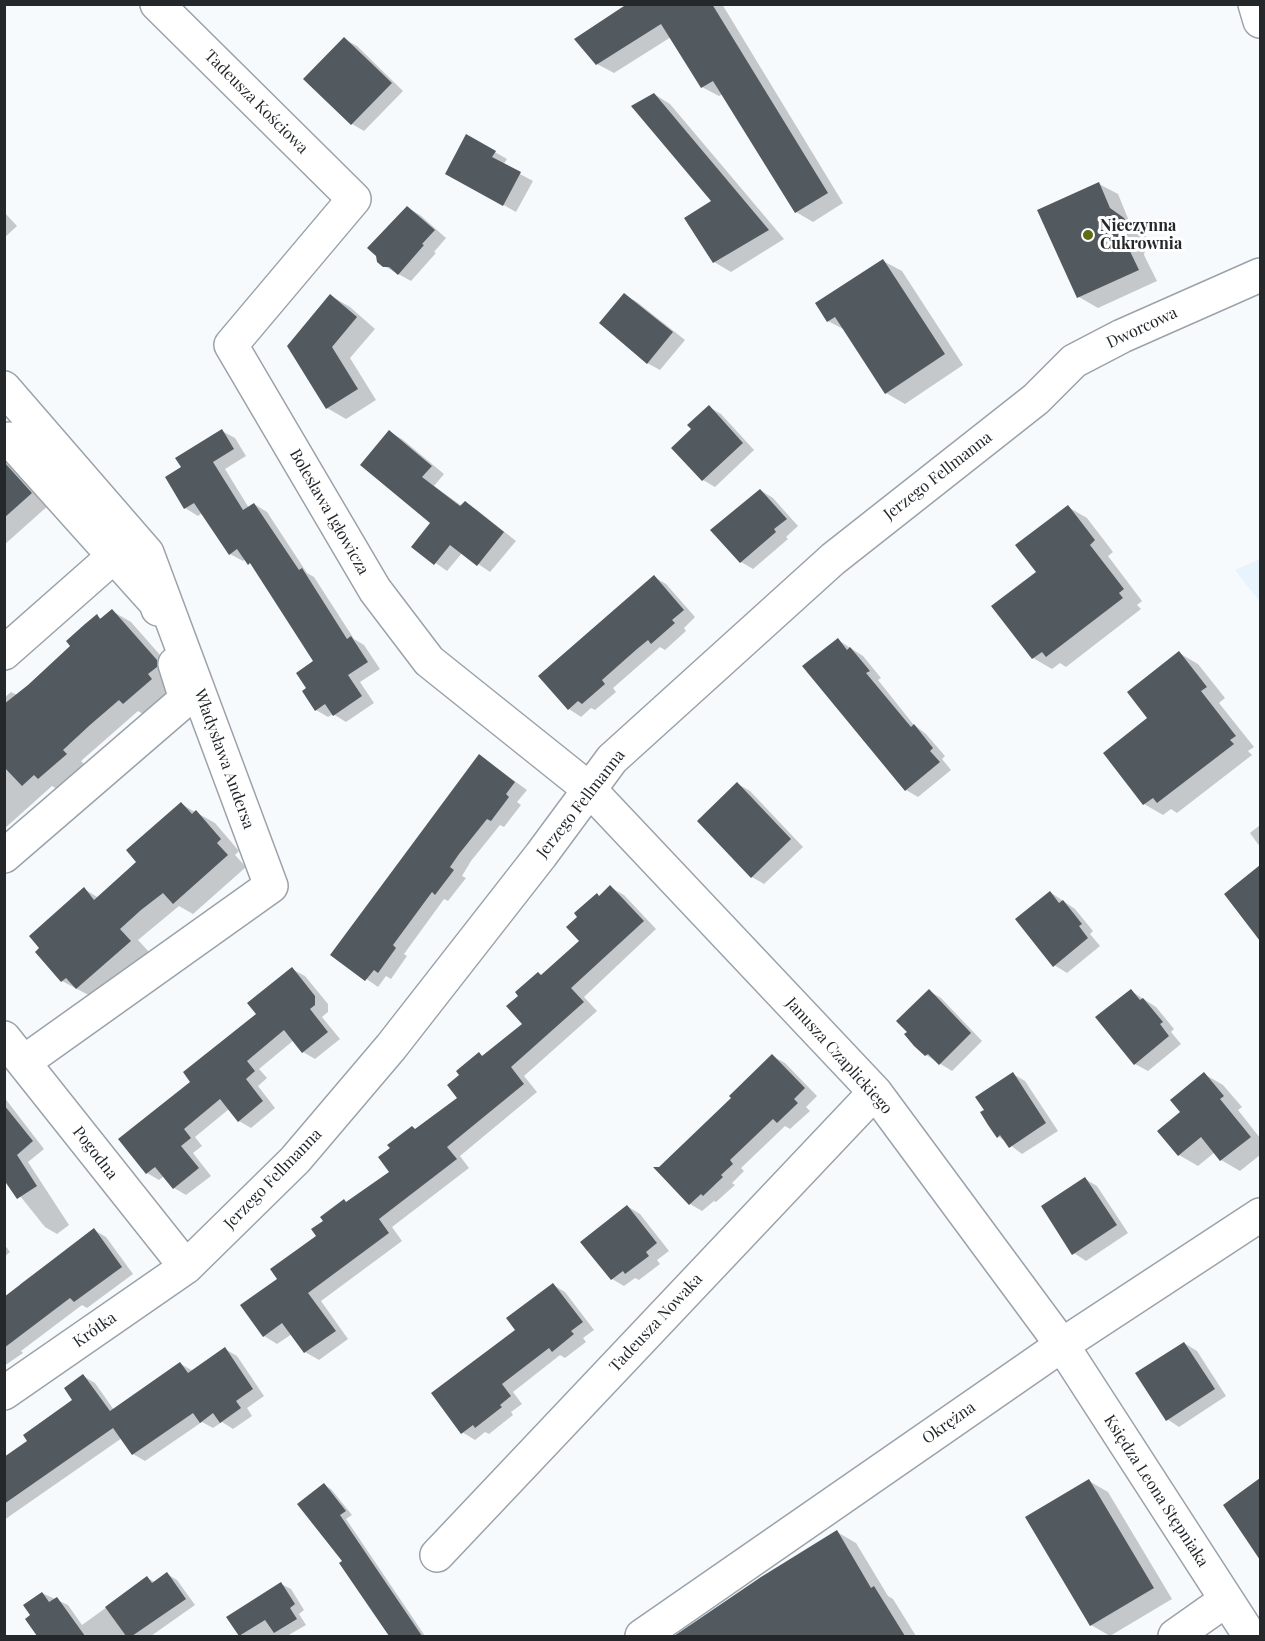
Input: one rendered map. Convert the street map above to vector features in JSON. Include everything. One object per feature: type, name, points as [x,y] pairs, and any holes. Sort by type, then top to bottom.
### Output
[{"type":"street","name":"Tadeusza Kościowa","points":[[157,4],[354,199]]},
{"type":"street","points":[[1255,4],[1260,21]]},
{"type":"street","name":"Bolesława Igłowicza","points":[[354,199],[231,345],[375,590],[429,661],[589,789]]},
{"type":"street","name":"Dworcowa","points":[[1036,399],[1074,361],[1122,336],[1260,275]]},
{"type":"street","name":"Władysława Andersa","points":[[4,388],[147,553],[271,886],[14,1050]]},
{"type":"street","name":"Jerzego Fellmanna","points":[[186,1267],[295,1160],[391,1047],[612,759],[833,559],[1036,399]]},
{"type":"street","name":"Władysława Andersa","points":[[4,856],[186,699],[156,603],[9,439]]},
{"type":"street","points":[[4,653],[114,556]]},
{"type":"street","name":"Janusza Czaplickiego","points":[[589,789],[875,1092],[1062,1345]]},
{"type":"street","name":"Pogodna","points":[[14,1050],[186,1267]]},
{"type":"street","name":"Tadeusza Nowaka","points":[[437,1555],[875,1092]]},
{"type":"street","name":"Okrężna","points":[[642,1636],[1062,1345],[1260,1215]]},
{"type":"street","name":"Krótka","points":[[4,1393],[186,1267]]},
{"type":"street","name":"Księdza Leona Stępniaka","points":[[1062,1345],[1250,1636]]},
{"type":"street","points":[[1175,1636],[1226,1600]]},
{"type":"shaded area","points":[[1260,559],[1260,602],[1235,570]]},
{"type":"building","points":[[627,4],[712,4],[828,193],[795,213],[713,81],[701,88],[661,24],[596,65],[574,39]]},
{"type":"building","points":[[344,37],[392,83],[351,125],[303,79]]},
{"type":"building","points":[[654,93],[769,230],[713,263],[684,218],[711,201],[631,106]]},
{"type":"building","points":[[466,134],[496,151],[492,157],[521,172],[503,206],[445,174]]},
{"type":"building","name":"Nieczynna Cukrownia","points":[[1099,182],[1110,208],[1124,218],[1129,227],[1126,243],[1139,270],[1077,298],[1037,210]]},
{"type":"building","points":[[407,206],[435,230],[398,275],[389,267],[383,267],[377,262],[376,256],[367,248]]},
{"type":"building","points":[[883,259],[945,354],[885,394],[835,317],[827,322],[815,303]]},
{"type":"building","points":[[624,293],[673,332],[647,364],[599,323]]},
{"type":"building","points":[[330,294],[357,317],[332,347],[358,389],[326,409],[287,346]]},
{"type":"building","points":[[709,405],[743,443],[702,481],[671,448],[691,429],[687,425]]},
{"type":"building","points":[[222,429],[234,449],[213,462],[243,510],[254,503],[299,570],[302,568],[347,639],[351,636],[368,662],[348,675],[362,696],[333,716],[325,704],[315,711],[302,691],[306,688],[296,673],[313,661],[250,563],[248,565],[237,549],[229,555],[194,503],[184,509],[165,477],[181,467],[175,458]]},
{"type":"building","points":[[389,430],[432,466],[422,477],[460,506],[465,501],[504,532],[477,566],[450,545],[434,565],[411,547],[430,523],[360,465]]},
{"type":"building","points":[[4,462],[32,493],[4,518]]},
{"type":"building","points":[[760,489],[787,519],[774,529],[776,532],[740,563],[710,530]]},
{"type":"building","points":[[1068,505],[1095,540],[1090,545],[1124,589],[1119,593],[1123,598],[1046,657],[1042,652],[1032,659],[991,606],[1036,572],[1015,545]]},
{"type":"building","points":[[654,575],[684,610],[672,620],[675,623],[651,644],[648,640],[602,680],[605,684],[582,704],[578,701],[568,710],[538,676]]},
{"type":"building","points":[[112,609],[157,660],[157,667],[148,674],[152,679],[123,704],[119,700],[90,725],[63,750],[67,754],[38,779],[34,775],[22,786],[4,767],[4,704],[70,646],[66,641],[85,624],[97,614],[100,619]]},
{"type":"building","points":[[838,638],[847,650],[850,647],[870,671],[866,673],[911,727],[914,724],[933,748],[930,751],[940,762],[905,791],[802,666]]},
{"type":"building","points":[[1179,651],[1207,687],[1201,691],[1236,736],[1230,740],[1234,744],[1157,803],[1153,798],[1143,805],[1103,753],[1147,718],[1127,692]]},
{"type":"building","points":[[479,754],[515,782],[506,794],[509,797],[491,821],[487,819],[459,854],[450,867],[454,870],[435,895],[432,892],[393,945],[396,948],[378,973],[374,970],[365,981],[330,955]]},
{"type":"building","points":[[737,782],[791,839],[751,878],[697,821]]},
{"type":"building","points":[[181,802],[192,814],[196,810],[221,839],[217,843],[228,855],[173,904],[163,893],[141,910],[120,929],[131,941],[76,989],[66,978],[61,982],[35,952],[39,948],[29,936],[84,887],[94,900],[136,862],[126,850]]},
{"type":"building","points":[[1260,865],[1260,941],[1224,894]]},
{"type":"building","points":[[610,885],[644,921],[571,988],[584,1002],[511,1067],[524,1084],[447,1147],[457,1159],[379,1219],[389,1233],[308,1293],[336,1331],[304,1353],[282,1323],[263,1337],[240,1305],[277,1279],[270,1269],[316,1236],[311,1229],[323,1221],[320,1217],[344,1199],[346,1202],[389,1172],[378,1157],[390,1148],[387,1145],[412,1126],[415,1129],[457,1098],[447,1085],[459,1075],[456,1071],[479,1052],[482,1056],[522,1024],[506,1006],[518,996],[515,992],[538,972],[541,975],[579,941],[566,927],[577,917],[574,913],[597,893],[599,896]]},
{"type":"building","points":[[1050,891],[1059,903],[1063,900],[1082,924],[1079,926],[1088,938],[1053,967],[1015,919]]},
{"type":"building","points":[[292,967],[315,996],[315,1005],[310,1009],[328,1032],[302,1053],[284,1030],[247,1061],[255,1071],[246,1079],[263,1101],[238,1122],[220,1099],[184,1129],[191,1138],[181,1146],[199,1168],[173,1189],[155,1167],[146,1174],[118,1139],[190,1082],[183,1072],[256,1014],[247,1003]]},
{"type":"building","points":[[929,989],[971,1033],[939,1065],[928,1054],[925,1056],[914,1046],[904,1034],[907,1032],[896,1021]]},
{"type":"building","points":[[1131,989],[1140,1000],[1143,998],[1163,1022],[1160,1024],[1169,1036],[1134,1065],[1095,1017]]},
{"type":"building","points":[[772,1054],[805,1088],[794,1099],[798,1103],[777,1123],[773,1119],[730,1160],[733,1164],[721,1175],[723,1177],[703,1196],[701,1194],[689,1205],[653,1167],[659,1167],[731,1098],[729,1096]]},
{"type":"building","points":[[1013,1072],[1046,1123],[1009,1148],[1000,1135],[997,1138],[988,1125],[980,1112],[984,1110],[975,1097]]},
{"type":"building","points":[[1204,1072],[1224,1096],[1220,1099],[1251,1137],[1220,1161],[1201,1137],[1178,1156],[1157,1131],[1180,1112],[1170,1100]]},
{"type":"building","points":[[4,1105],[33,1141],[17,1155],[37,1186],[17,1199],[4,1180]]},
{"type":"building","points":[[1085,1177],[1117,1225],[1072,1255],[1041,1206]]},
{"type":"building","points":[[627,1205],[657,1243],[646,1252],[649,1256],[625,1274],[623,1271],[611,1280],[580,1242]]},
{"type":"building","points":[[94,1228],[122,1267],[74,1302],[70,1298],[4,1348],[4,1297]]},
{"type":"building","points":[[553,1283],[583,1322],[571,1331],[574,1334],[552,1352],[549,1348],[502,1384],[511,1396],[500,1405],[502,1407],[475,1428],[473,1425],[461,1434],[431,1393],[515,1330],[506,1318]]},
{"type":"building","points":[[1184,1342],[1215,1389],[1166,1421],[1135,1373]]},
{"type":"building","points":[[225,1347],[253,1389],[236,1401],[241,1408],[220,1423],[213,1413],[200,1423],[193,1413],[132,1455],[113,1428],[4,1504],[4,1457],[27,1441],[23,1435],[72,1400],[64,1388],[83,1374],[110,1411],[180,1362],[188,1373]]},
{"type":"building","points":[[1260,1478],[1260,1560],[1223,1505]]},
{"type":"building","points":[[1089,1479],[1154,1588],[1090,1626],[1025,1517]]},
{"type":"building","points":[[324,1483],[346,1511],[340,1515],[422,1636],[389,1636],[339,1563],[342,1561],[297,1504]]},
{"type":"building","points":[[837,1530],[871,1588],[874,1586],[905,1636],[674,1636],[761,1577]]},
{"type":"building","points":[[167,1572],[186,1599],[132,1636],[126,1636],[105,1607],[147,1576],[152,1583]]},
{"type":"building","points":[[281,1582],[295,1604],[290,1608],[297,1619],[274,1633],[265,1620],[239,1636],[226,1617]]},
{"type":"building","points":[[42,1592],[49,1602],[57,1597],[85,1636],[37,1636],[25,1619],[30,1615],[23,1605]]},
{"type":"place","name":"Nieczynna Cukrownia","points":[[1088,235]]}]
